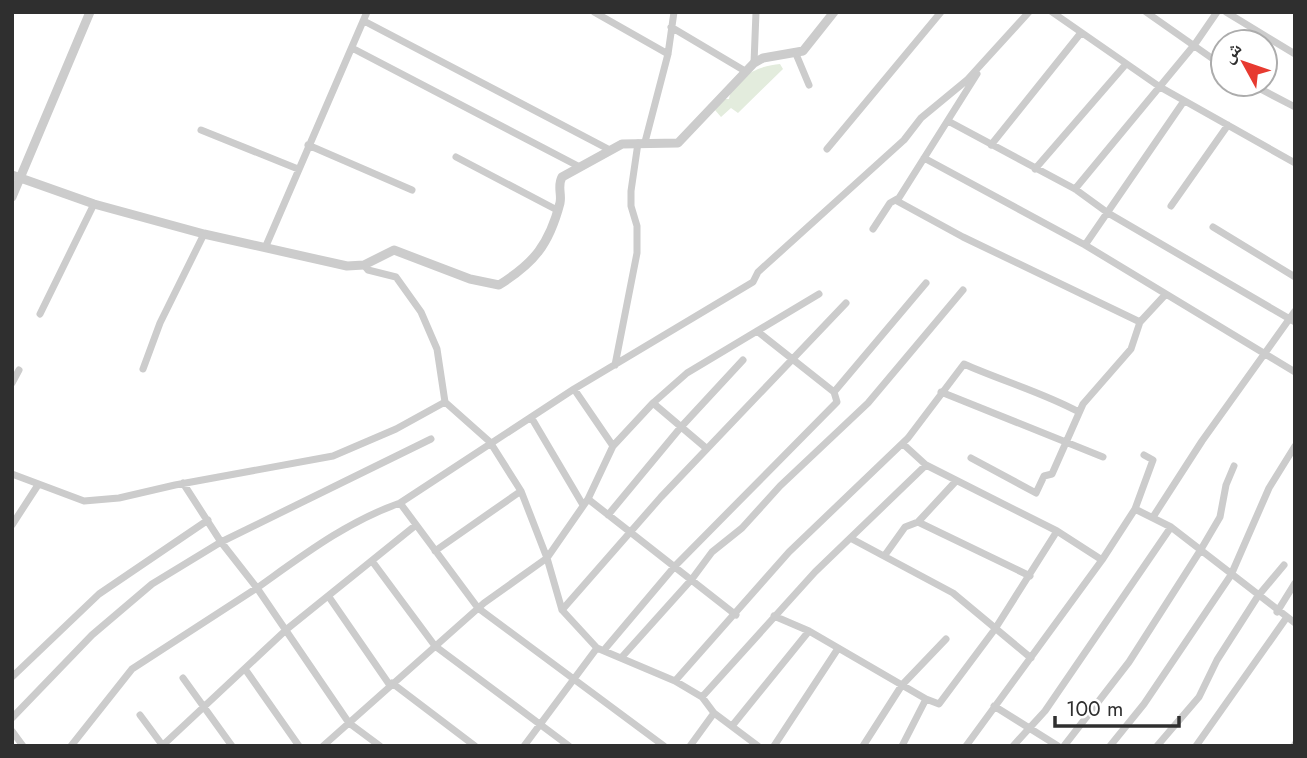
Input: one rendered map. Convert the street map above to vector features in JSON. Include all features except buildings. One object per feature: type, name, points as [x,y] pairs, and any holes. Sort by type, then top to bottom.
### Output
[{"type":"street","points":[[12,197],[17,176],[90,12]]},
{"type":"street","points":[[265,248],[367,12]]},
{"type":"street","points":[[594,12],[668,54]]},
{"type":"street","points":[[615,365],[637,253],[637,226],[631,206],[631,191],[641,142],[668,54],[674,12]]},
{"type":"street","points":[[754,63],[756,12]]},
{"type":"street","points":[[17,176],[94,204],[265,248],[347,266],[364,265],[394,250],[470,279],[499,285],[523,271],[538,254],[561,200],[559,184],[562,177],[622,144],[678,143],[754,63],[763,58],[803,51],[834,12]]},
{"type":"street","points":[[827,149],[941,12]]},
{"type":"street","points":[[71,746],[132,669],[257,588],[327,538],[376,511],[400,503],[574,388],[753,282],[758,272],[904,141],[921,118],[985,62],[1029,12]]},
{"type":"street","points":[[1052,12],[1160,87],[1295,163]]},
{"type":"street","points":[[1146,12],[1209,54]]},
{"type":"street","points":[[1075,189],[1195,44],[1216,12]]},
{"type":"street","points":[[1226,12],[1295,54]]},
{"type":"street","points":[[363,21],[610,150]]},
{"type":"street","points":[[671,27],[745,71]]},
{"type":"street","points":[[990,145],[1080,34]]},
{"type":"street","points":[[352,48],[578,166]]},
{"type":"street","points":[[796,54],[809,85]]},
{"type":"street","points":[[873,229],[890,202],[897,199],[985,62]]},
{"type":"street","points":[[1035,169],[1126,64]]},
{"type":"street","points":[[1278,98],[1295,107]]},
{"type":"street","points":[[1085,245],[1184,101]]},
{"type":"street","points":[[948,121],[1075,189],[1108,213],[1293,321]]},
{"type":"street","points":[[1171,206],[1228,125]]},
{"type":"street","points":[[201,130],[298,169]]},
{"type":"street","points":[[308,145],[412,190]]},
{"type":"street","points":[[456,157],[557,209]]},
{"type":"street","points":[[924,158],[1085,245],[1295,372]]},
{"type":"street","points":[[897,199],[963,237],[1140,322]]},
{"type":"street","points":[[40,314],[94,204]]},
{"type":"street","points":[[1213,226],[1295,277]]},
{"type":"street","points":[[143,369],[160,323],[204,234]]},
{"type":"street","points":[[364,265],[368,270],[396,277],[421,312],[437,349],[445,402],[490,442],[522,491],[547,558],[562,610],[600,649],[675,681],[702,697],[714,713],[753,745]]},
{"type":"street","points":[[834,392],[926,283]]},
{"type":"street","points":[[621,657],[692,579],[712,552],[741,528],[779,486],[868,403],[964,290]]},
{"type":"street","points":[[323,746],[478,608],[547,558],[585,502],[613,446],[653,403],[687,373],[819,294]]},
{"type":"street","points":[[971,458],[1036,493],[1044,476],[1052,474],[1079,412],[1131,349],[1140,322],[1165,295]]},
{"type":"street","points":[[562,610],[706,448],[792,362],[846,303]]},
{"type":"street","points":[[1153,517],[1202,441],[1293,321],[1295,311]]},
{"type":"street","points":[[524,746],[572,678],[675,566],[837,401],[834,392],[792,362],[757,331]]},
{"type":"street","points":[[608,515],[681,427],[743,360]]},
{"type":"street","points":[[675,681],[789,552],[903,444],[964,364],[1006,382],[1048,395],[1079,412]]},
{"type":"street","points":[[12,383],[19,370]]},
{"type":"street","points":[[574,388],[613,446]]},
{"type":"street","points":[[941,392],[1103,457]]},
{"type":"street","points":[[12,474],[84,501],[119,498],[183,483],[333,456],[396,429],[445,402]]},
{"type":"street","points":[[653,403],[706,448]]},
{"type":"street","points":[[531,417],[585,502],[608,515],[736,615]]},
{"type":"street","points":[[12,718],[92,635],[152,584],[221,542],[431,439]]},
{"type":"street","points":[[903,444],[926,465],[1056,531],[1102,560]]},
{"type":"street","points":[[1110,746],[1144,704],[1231,575],[1269,488],[1295,446]]},
{"type":"street","points":[[966,746],[1102,560],[1135,509],[1153,460],[1144,455]]},
{"type":"street","points":[[702,697],[815,572],[926,465]]},
{"type":"street","points":[[1064,746],[1129,662],[1200,551],[1220,517],[1226,485],[1234,466]]},
{"type":"street","points":[[885,555],[905,527],[918,522],[956,481]]},
{"type":"street","points":[[183,483],[221,542],[287,629],[349,723],[380,746]]},
{"type":"street","points":[[12,525],[38,485]]},
{"type":"street","points":[[435,551],[522,491]]},
{"type":"street","points":[[400,503],[478,608],[664,746]]},
{"type":"street","points":[[1135,509],[1171,527],[1295,623]]},
{"type":"street","points":[[12,677],[99,594],[208,520]]},
{"type":"street","points":[[918,522],[1030,576]]},
{"type":"street","points":[[141,715],[162,746],[287,629],[416,525]]},
{"type":"street","points":[[1013,746],[1026,728],[1045,711],[1171,527]]},
{"type":"street","points":[[774,616],[809,631],[837,650],[902,685],[924,703],[939,704],[995,629],[1056,531]]},
{"type":"street","points":[[852,539],[953,593],[1031,657]]},
{"type":"street","points":[[372,561],[435,646],[569,746]]},
{"type":"street","points":[[1157,746],[1199,697],[1217,660],[1258,596],[1284,565]]},
{"type":"street","points":[[1278,612],[1295,583]]},
{"type":"street","points":[[330,597],[390,684],[475,746]]},
{"type":"street","points":[[1196,746],[1287,617]]},
{"type":"street","points":[[732,726],[809,631]]},
{"type":"street","points":[[863,746],[902,685],[946,639]]},
{"type":"street","points":[[774,746],[837,650]]},
{"type":"street","points":[[245,669],[299,746]]},
{"type":"street","points":[[183,678],[232,746]]},
{"type":"street","points":[[902,746],[924,703]]},
{"type":"street","points":[[995,706],[1058,746]]},
{"type":"street","points":[[690,746],[714,713]]},
{"type":"street","points":[[12,731],[23,746]]},
{"type":"green space","points":[[780,64],[783,69],[738,113],[731,108],[721,117],[715,110],[724,99],[729,99],[736,84],[749,74]]}]
